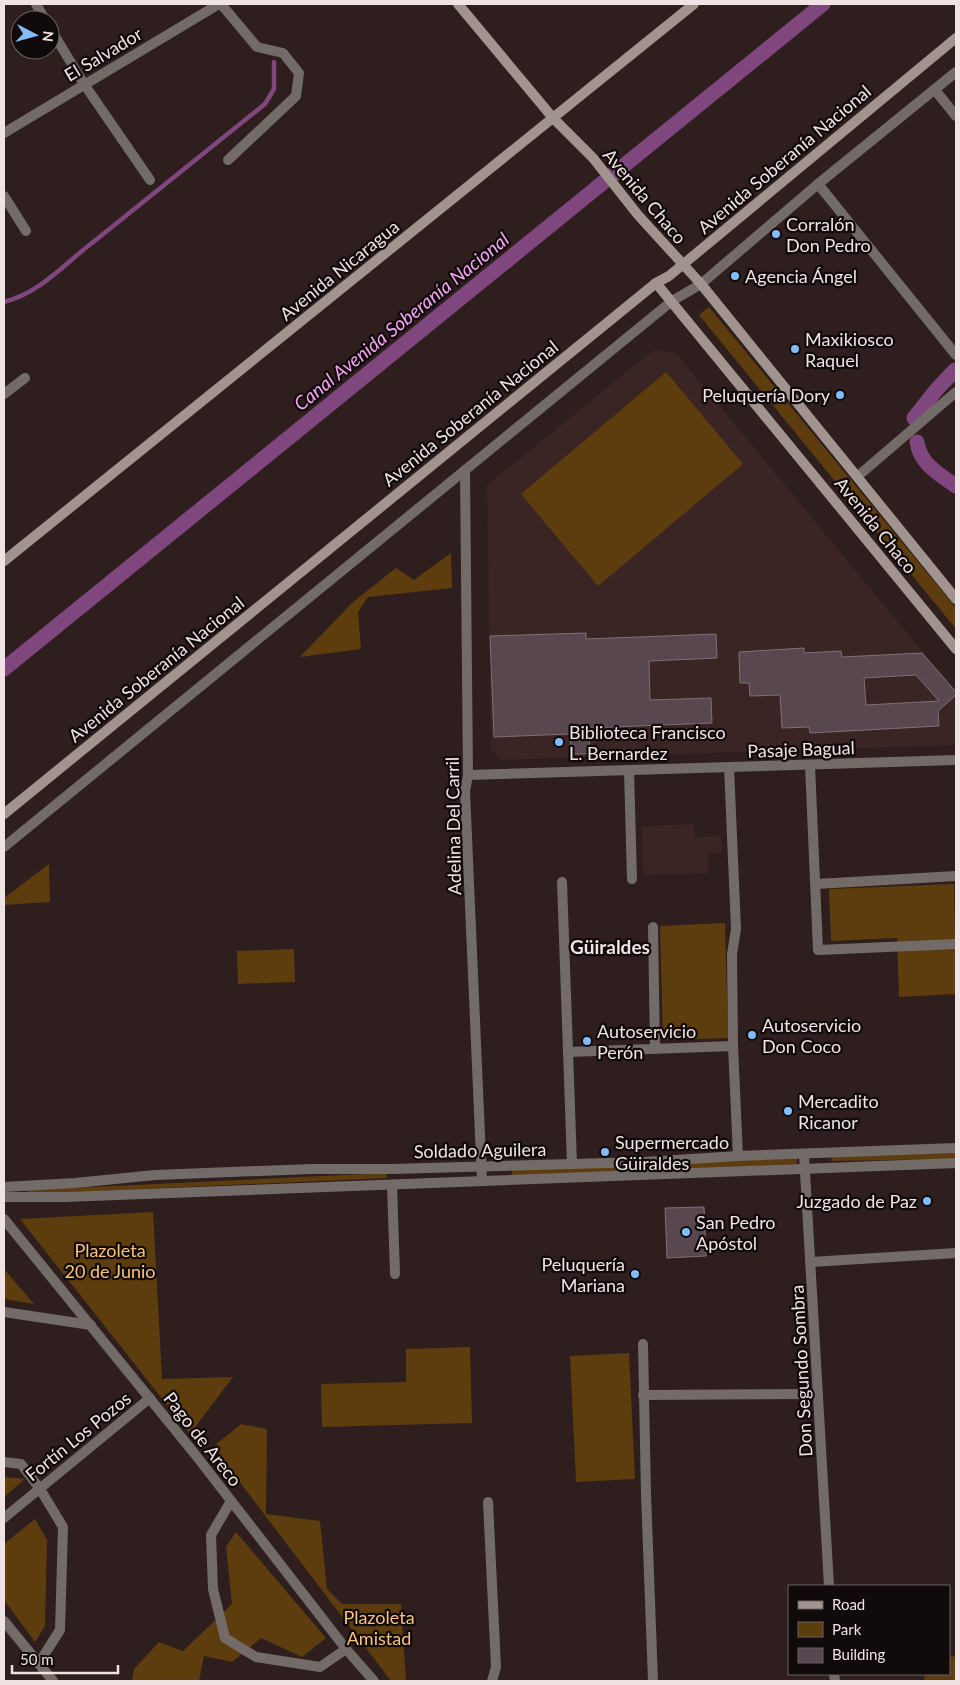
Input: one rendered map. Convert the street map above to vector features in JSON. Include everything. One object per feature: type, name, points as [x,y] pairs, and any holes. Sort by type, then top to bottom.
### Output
[{"type":"main road","name":"Avenida Chaco","points":[[458,4],[553,118],[593,158],[638,214],[701,284],[956,599]]},
{"type":"main road","name":"Avenida Nicaragua","points":[[4,561],[694,4]]},
{"type":"main road","name":"Avenida Soberanía Nacional","points":[[4,814],[656,283],[669,276],[956,38]]},
{"type":"main road","name":"Avenida Chaco","points":[[656,283],[956,649]]},
{"type":"street","name":"El Salvador","points":[[4,133],[220,4]]},
{"type":"street","points":[[220,4],[257,47],[283,53],[298,73],[296,96],[228,160]]},
{"type":"street","points":[[60,44],[84,84],[150,180]]},
{"type":"street","points":[[4,847],[672,301],[701,284],[818,184],[956,72]]},
{"type":"street","points":[[935,90],[956,116]]},
{"type":"street","points":[[818,184],[956,355]]},
{"type":"street","points":[[4,196],[26,231]]},
{"type":"street","points":[[4,394],[26,378]]},
{"type":"street","points":[[858,476],[956,392]]},
{"type":"street","name":"Adelina Del Carril","points":[[465,470],[468,775],[465,791],[482,1181]]},
{"type":"street","name":"Pasaje Bagual","points":[[468,775],[956,760]]},
{"type":"street","points":[[810,765],[818,950],[956,944]]},
{"type":"street","points":[[729,767],[736,929],[732,954],[733,1046],[738,1156]]},
{"type":"street","points":[[629,770],[632,879]]},
{"type":"street","points":[[816,884],[956,876]]},
{"type":"street","points":[[562,882],[572,1164]]},
{"type":"street","points":[[652,927],[655,1049]]},
{"type":"street","points":[[568,1052],[733,1046]]},
{"type":"street","name":"Soldado Aguilera","points":[[4,1187],[75,1183],[155,1175],[311,1169],[392,1169],[572,1164],[956,1148]]},
{"type":"street","name":"Don Segundo Sombra","points":[[804,1155],[830,1585]]},
{"type":"street","points":[[630,1162],[631,1176]]},
{"type":"street","name":"Soldado Aguilera","points":[[4,1197],[65,1197],[956,1163]]},
{"type":"street","points":[[392,1185],[395,1274]]},
{"type":"street","name":"Pago de Areco","points":[[4,1219],[150,1398],[374,1681]]},
{"type":"street","points":[[811,1262],[956,1253]]},
{"type":"street","points":[[4,1312],[91,1325]]},
{"type":"street","points":[[643,1344],[643,1395],[653,1681]]},
{"type":"street","points":[[643,1395],[818,1394]]},
{"type":"street","name":"Fortín Los Pozos","points":[[4,1518],[150,1398]]},
{"type":"street","points":[[4,1462],[21,1464],[40,1489],[63,1527],[60,1630],[38,1663]]},
{"type":"street","points":[[231,1501],[211,1535],[213,1590],[225,1638],[256,1657],[320,1667],[346,1648]]},
{"type":"street","points":[[488,1502],[496,1667],[492,1681]]},
{"type":"street","points":[[4,1622],[53,1681]]},
{"type":"shaded area","points":[[653,350],[676,353],[956,692],[956,745],[501,760],[491,750],[487,485]]},
{"type":"shaded area","points":[[694,824],[695,837],[721,836],[722,853],[708,853],[708,873],[643,875],[642,826]]},
{"type":"green space","points":[[709,307],[956,608],[956,629],[699,315]]},
{"type":"green space","points":[[666,372],[743,464],[598,586],[521,494]]},
{"type":"green space","points":[[451,553],[452,588],[368,597],[358,612],[361,649],[300,657],[353,602],[396,568],[414,580]]},
{"type":"green space","points":[[49,864],[50,902],[4,905],[4,898]]},
{"type":"green space","points":[[954,884],[956,994],[899,997],[897,938],[831,941],[829,889]]},
{"type":"green space","points":[[725,923],[728,1038],[663,1040],[660,926]]},
{"type":"green space","points":[[294,949],[295,982],[238,984],[237,951]]},
{"type":"green space","points":[[956,1153],[956,1159],[831,1161],[832,1156]]},
{"type":"green space","points":[[797,1156],[797,1164],[648,1170],[648,1165]]},
{"type":"green space","points":[[625,1167],[625,1172],[512,1175],[512,1169]]},
{"type":"green space","points":[[386,1173],[387,1178],[28,1194],[28,1190]]},
{"type":"green space","name":"Plazoleta 20 de Junio","points":[[153,1212],[162,1379],[233,1377],[190,1434],[20,1219]]},
{"type":"green space","points":[[4,1269],[34,1304],[4,1299]]},
{"type":"green space","points":[[470,1347],[472,1423],[322,1427],[321,1384],[406,1382],[406,1349]]},
{"type":"green space","points":[[629,1353],[635,1479],[576,1482],[570,1356]]},
{"type":"green space","name":"Plazoleta Amistad","points":[[241,1424],[267,1429],[266,1514],[320,1521],[327,1589],[342,1604],[401,1604],[406,1681],[391,1681],[213,1447]]},
{"type":"green space","points":[[4,1477],[25,1479],[4,1497]]},
{"type":"green space","points":[[35,1519],[47,1540],[45,1626],[35,1642],[4,1600],[4,1544]]},
{"type":"green space","points":[[236,1532],[326,1638],[302,1657],[261,1638],[232,1662],[204,1656],[199,1681],[132,1681],[134,1669],[159,1642],[183,1651],[232,1604],[226,1547]]},
{"type":"green space","points":[[956,1656],[956,1681],[924,1681],[925,1675],[950,1675],[950,1657]]},
{"type":"building","points":[[586,633],[586,639],[716,634],[717,658],[649,661],[650,700],[711,698],[712,723],[589,728],[590,754],[571,754],[570,734],[494,737],[490,636]]},
{"type":"building","points":[[804,648],[804,653],[841,651],[842,657],[922,653],[956,692],[956,695],[938,711],[939,726],[810,733],[809,727],[782,728],[780,695],[750,696],[749,683],[740,683],[739,652]],"holes":[[[916,675],[939,701],[866,705],[864,678]]]},
{"type":"building","name":"San Pedro Apóstol","points":[[704,1207],[706,1256],[667,1258],[665,1208]]},
{"type":"waterway","name":"Canal Avenida Soberanía Nacional","points":[[4,669],[823,4]]},
{"type":"waterway","points":[[4,302],[29,292],[51,277],[265,104],[274,89],[274,62]]},
{"type":"waterway","points":[[914,418],[955,370]]},
{"type":"waterway","points":[[917,442],[922,456],[931,468],[956,486]]},
{"type":"place","name":"Corralón Don Pedro","points":[[776,234]]},
{"type":"place","name":"Agencia Ángel","points":[[735,276]]},
{"type":"place","name":"Maxikiosco Raquel","points":[[795,349]]},
{"type":"place","name":"Peluquería Dory","points":[[840,395]]},
{"type":"place","name":"Biblioteca Francisco L. Bernardez","points":[[559,742]]},
{"type":"place","name":"Autoservicio Don Coco","points":[[752,1035]]},
{"type":"place","name":"Autoservicio Perón","points":[[587,1041]]},
{"type":"place","name":"Mercadito Ricanor","points":[[788,1111]]},
{"type":"place","name":"Supermercado Güiraldes","points":[[605,1152]]},
{"type":"place","name":"Juzgado de Paz","points":[[927,1201]]},
{"type":"place","name":"San Pedro Apóstol","points":[[686,1232]]},
{"type":"place","name":"Peluquería Mariana","points":[[635,1274]]},
{"type":"district","name":"Güiraldes","points":[[610,946]]}]
